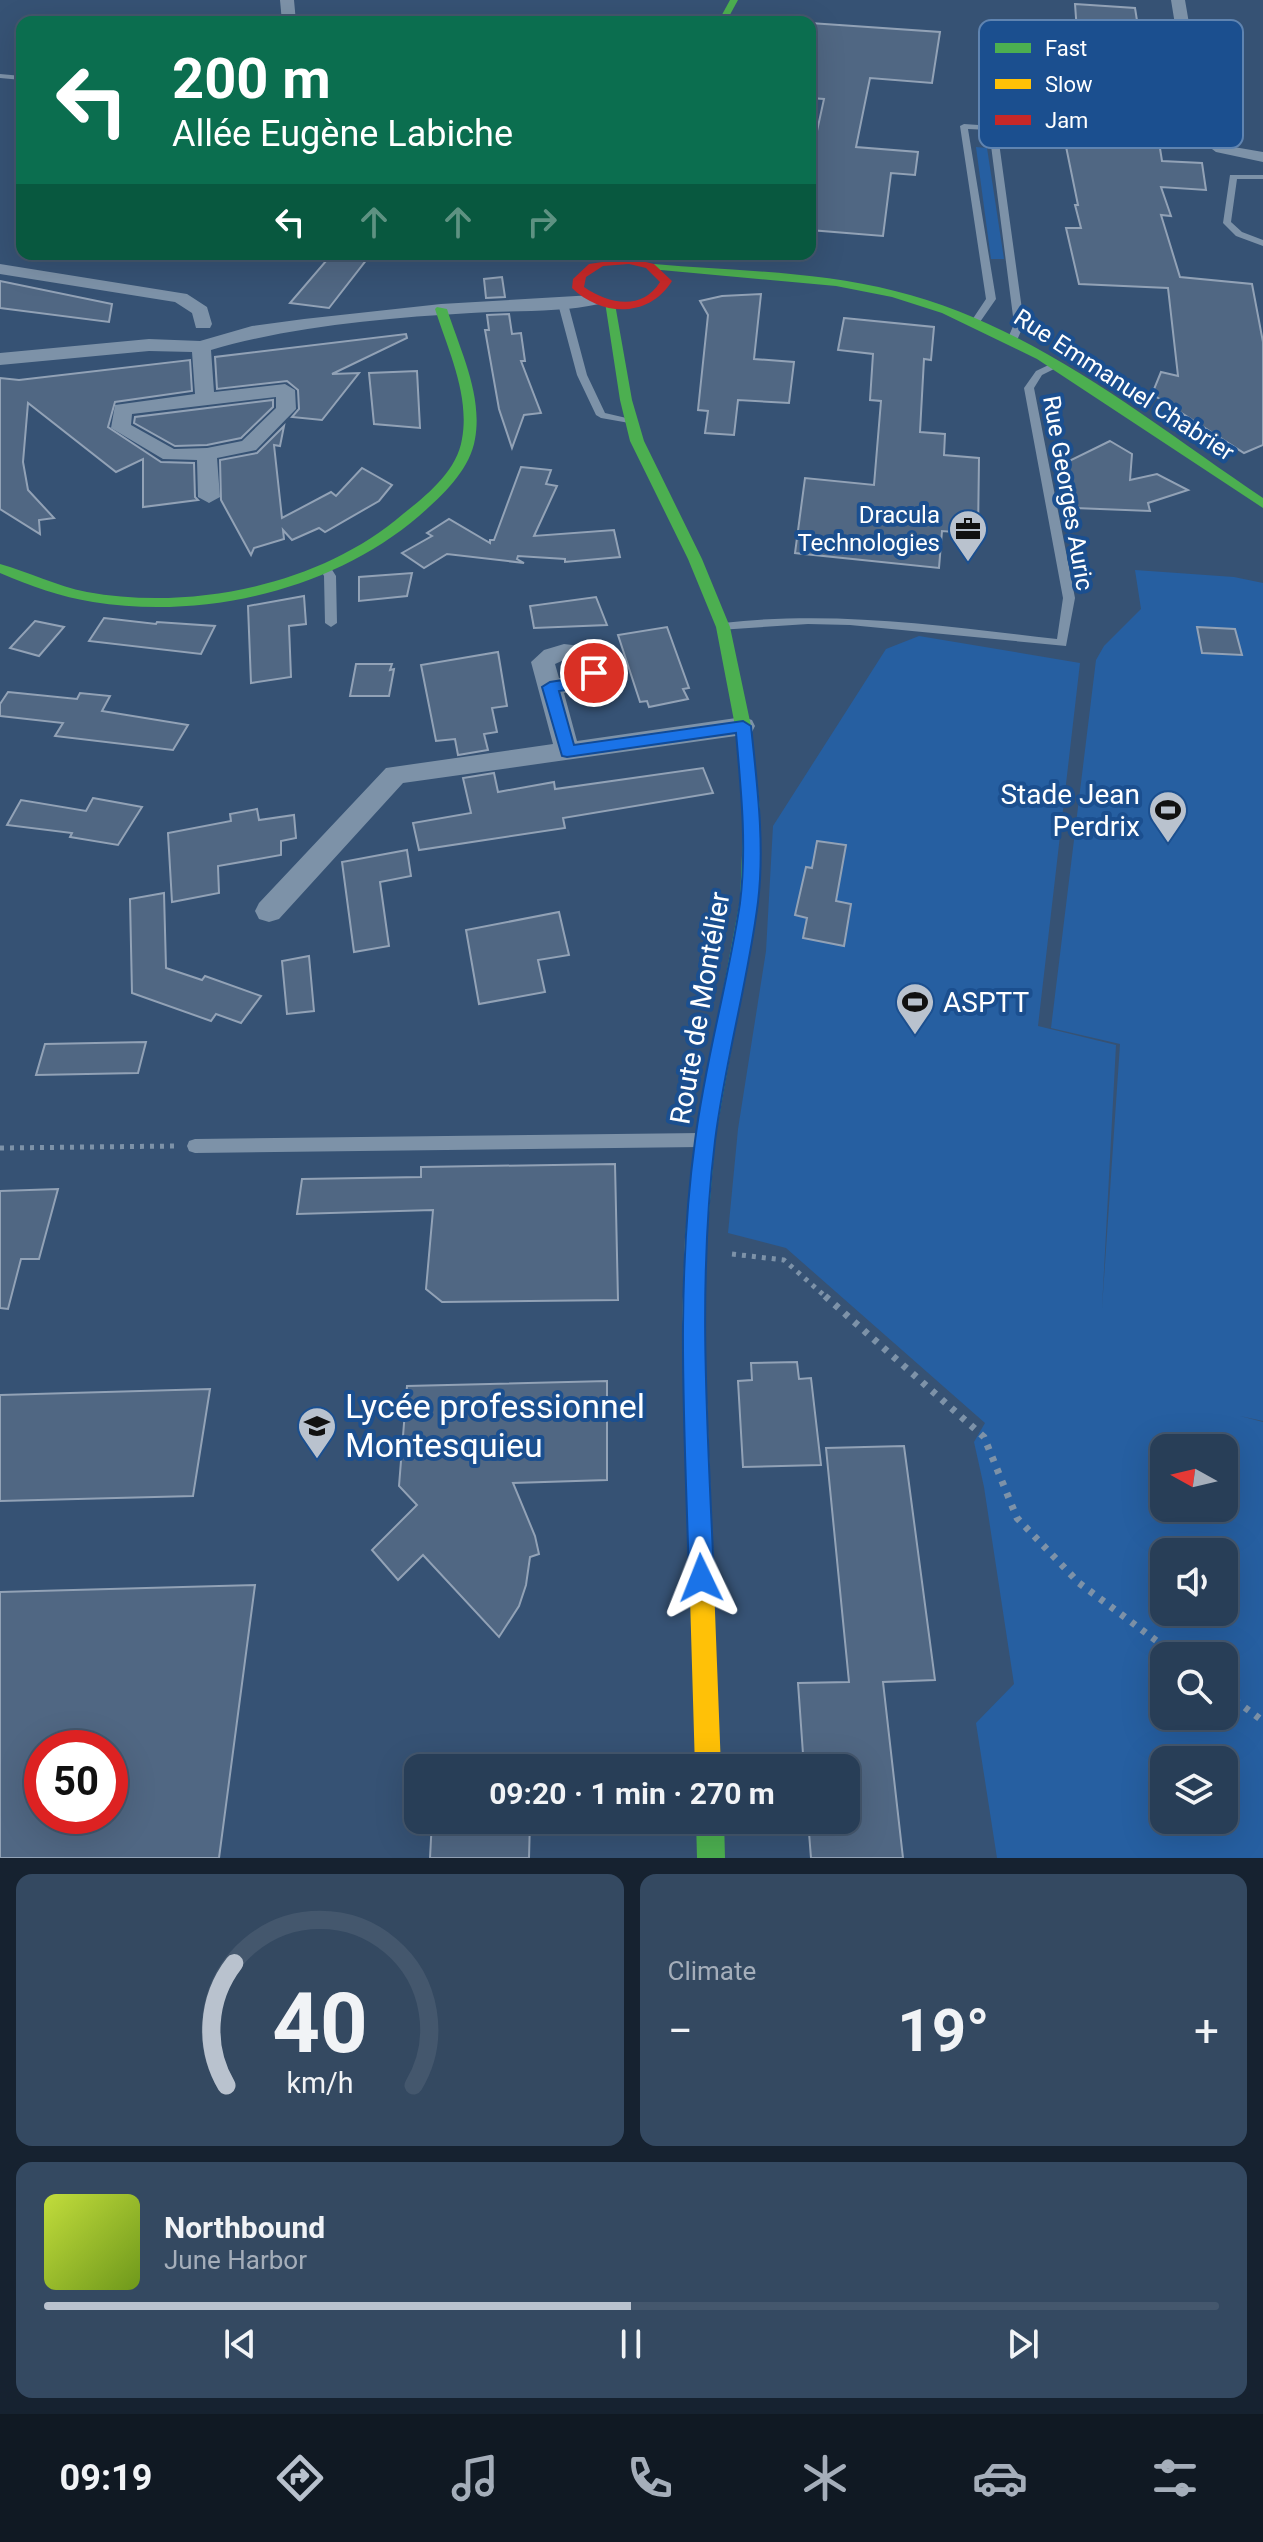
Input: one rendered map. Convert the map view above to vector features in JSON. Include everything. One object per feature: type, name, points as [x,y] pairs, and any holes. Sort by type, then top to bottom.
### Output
[{"type":"main road","points":[[580,275],[604,260]]},
{"type":"main road","name":"Rue Emmanuel Chabrier","points":[[645,261],[865,287],[926,302],[977,320],[1057,364],[1263,504]]},
{"type":"main road","points":[[601,302],[640,318],[665,288],[666,281],[645,261]]},
{"type":"main road","name":"Route de Montélier","points":[[580,275],[578,288],[601,302],[624,375],[631,422],[645,460],[695,559],[723,627],[743,726],[752,810],[749,900],[705,1140],[695,1250],[693,1325],[708,1754]]},
{"type":"main road","name":"Rue Emmanuel Chabrier","points":[[665,288],[767,277]]},
{"type":"main road","points":[[0,568],[63,592],[107,599],[166,600],[279,584],[325,567],[382,540],[428,504],[454,471],[469,438],[465,397],[441,309]]},
{"type":"main road","name":"Route de Montélier","points":[[624,375],[640,318]]},
{"type":"main road","points":[[710,1834],[711,1858]]},
{"type":"street","points":[[1178,0],[1181,20]]},
{"type":"street","points":[[1218,148],[1230,153],[1263,157]]},
{"type":"street","points":[[23,271],[33,260]]},
{"type":"street","points":[[0,269],[181,298],[201,311],[203,324],[189,341]]},
{"type":"street","points":[[0,359],[189,341],[222,334],[441,309],[542,294],[580,275]]},
{"type":"street","points":[[441,309],[562,300],[601,302]]},
{"type":"street","points":[[203,324],[222,334]]},
{"type":"street","points":[[189,341],[205,399]]},
{"type":"street","points":[[285,390],[286,409],[249,446],[207,454],[170,455],[121,428],[122,409],[205,399],[285,390]]},
{"type":"street","points":[[207,454],[209,497]]},
{"type":"street","points":[[550,687],[567,751]]},
{"type":"street","points":[[269,911],[395,775],[743,726]]},
{"type":"lane","points":[[977,320],[991,299],[964,126],[979,127]]},
{"type":"lane","points":[[996,148],[1019,324],[1013,338]]},
{"type":"lane","points":[[1263,177],[1233,177],[1227,223],[1239,234],[1263,243]]},
{"type":"lane","points":[[562,300],[582,375],[601,415],[631,422]]},
{"type":"lane","name":"Rue Georges Auric","points":[[723,627],[770,620],[819,618],[1062,643],[1069,598],[1029,388],[1039,373],[1057,364]]},
{"type":"lane","points":[[325,567],[330,576],[331,623]]},
{"type":"lane","points":[[195,1146],[705,1140]]},
{"type":"path","points":[[0,1148],[195,1146]]},
{"type":"path","points":[[695,1250],[784,1260],[984,1437],[1017,1518],[1079,1583],[1158,1642]]},
{"type":"path","points":[[1238,1702],[1263,1721]]},
{"type":"shaded area","points":[[976,147],[987,148],[1004,259],[991,259]]},
{"type":"shaded area","points":[[1135,570],[1234,577],[1263,583],[1263,1421],[1240,1416],[1263,1422],[1263,1858],[997,1858],[976,1723],[1014,1684],[984,1487],[974,1442],[985,1423],[786,1248],[728,1233],[738,1129],[766,951],[773,826],[886,649],[919,636],[1080,663],[1038,1026],[1116,1045],[1102,1308],[1120,1044],[1051,1028],[1096,660],[1104,646],[1141,609]]},
{"type":"building","points":[[1075,4],[1135,8],[1137,20],[1076,20]]},
{"type":"building","points":[[816,23],[940,32],[932,83],[870,78],[856,147],[918,152],[915,175],[891,173],[883,236],[816,230],[816,136],[824,99],[816,98]]},
{"type":"building","points":[[1066,148],[1160,148],[1162,161],[1202,163],[1206,190],[1161,187],[1171,216],[1161,215],[1180,277],[1252,284],[1263,342],[1263,445],[1244,453],[1152,394],[1161,372],[1178,376],[1168,288],[1079,284],[1066,228],[1081,228],[1075,205],[1078,205]]},
{"type":"building","points":[[327,260],[366,260],[329,308],[290,303]]},
{"type":"building","points":[[502,277],[505,297],[486,298],[484,279]]},
{"type":"building","points":[[0,281],[112,304],[109,322],[0,308]]},
{"type":"building","points":[[761,294],[754,359],[794,362],[789,403],[738,400],[734,435],[705,433],[708,411],[698,410],[708,315],[700,301],[722,296]]},
{"type":"building","points":[[509,314],[512,334],[521,333],[525,361],[521,361],[541,413],[524,415],[512,448],[499,409],[485,330],[489,330],[487,315]]},
{"type":"building","points":[[844,318],[934,327],[931,360],[924,359],[920,432],[945,434],[944,455],[979,458],[978,534],[942,531],[939,568],[795,553],[805,478],[874,485],[881,401],[870,400],[873,354],[838,350]]},
{"type":"building","points":[[406,334],[407,338],[332,374],[359,373],[322,420],[292,417],[299,409],[298,390],[287,381],[217,389],[215,357]]},
{"type":"building","points":[[190,360],[192,391],[115,402],[108,427],[161,462],[194,463],[195,497],[198,500],[143,507],[143,459],[116,472],[28,403],[23,462],[28,490],[54,518],[39,520],[40,534],[0,509],[0,378],[19,380]]},
{"type":"building","points":[[417,371],[420,428],[374,424],[369,373]]},
{"type":"building","points":[[273,400],[273,407],[241,438],[207,445],[175,446],[134,423],[135,417]]},
{"type":"building","points":[[284,426],[280,446],[274,445],[282,518],[331,492],[336,496],[362,468],[392,485],[379,501],[325,532],[319,528],[292,540],[283,530],[284,539],[254,548],[251,555],[221,500],[220,460],[257,453]]},
{"type":"building","points":[[1110,441],[1132,454],[1130,480],[1157,474],[1188,490],[1148,503],[1150,511],[1075,508],[1067,462]]},
{"type":"building","points":[[521,467],[551,470],[546,484],[557,486],[534,536],[614,530],[620,557],[565,562],[565,559],[518,556],[517,559],[524,563],[447,554],[424,568],[402,553],[432,536],[427,533],[449,519],[490,543],[494,540]]},
{"type":"building","points":[[412,573],[407,596],[359,601],[359,577]]},
{"type":"building","points":[[304,596],[306,624],[289,626],[291,677],[251,683],[248,606]]},
{"type":"building","points":[[596,597],[607,625],[534,628],[530,606]]},
{"type":"building","points":[[104,618],[215,626],[201,654],[89,641]]},
{"type":"building","points":[[35,621],[64,627],[39,656],[10,648]]},
{"type":"building","points":[[667,627],[689,688],[683,689],[688,699],[649,707],[647,701],[640,702],[618,635]]},
{"type":"building","points":[[1197,627],[1235,629],[1242,655],[1202,653]]},
{"type":"building","points":[[498,652],[507,706],[492,708],[497,732],[484,734],[488,750],[458,755],[455,739],[436,741],[421,665]]},
{"type":"building","points":[[356,664],[392,664],[390,670],[394,669],[389,696],[350,696]]},
{"type":"building","points":[[8,692],[77,699],[80,693],[110,696],[102,711],[188,725],[173,750],[55,736],[63,723],[0,716],[0,704]]},
{"type":"building","points":[[703,768],[713,793],[563,818],[565,828],[419,850],[413,823],[471,813],[463,778],[494,773],[498,792],[554,782],[555,789]]},
{"type":"building","points":[[93,798],[142,807],[118,845],[70,837],[72,833],[7,825],[21,800],[86,811]]},
{"type":"building","points":[[257,809],[259,820],[294,815],[296,838],[281,841],[281,855],[218,866],[219,893],[172,902],[168,833],[231,821],[230,814]]},
{"type":"building","points":[[817,841],[846,845],[836,901],[851,904],[844,946],[803,938],[807,918],[795,915],[806,867],[812,868]]},
{"type":"building","points":[[407,850],[411,876],[380,882],[389,946],[354,952],[342,862]]},
{"type":"building","points":[[164,893],[166,968],[202,980],[205,976],[261,996],[241,1023],[216,1014],[211,1021],[132,993],[130,899]]},
{"type":"building","points":[[559,912],[569,955],[538,960],[545,992],[479,1004],[466,930]]},
{"type":"building","points":[[309,956],[314,1011],[287,1014],[282,961]]},
{"type":"building","points":[[146,1042],[138,1073],[36,1075],[45,1044]]},
{"type":"building","points":[[615,1164],[618,1300],[442,1302],[426,1289],[433,1210],[297,1214],[302,1179],[421,1177],[421,1167]]},
{"type":"building","points":[[58,1189],[39,1259],[21,1259],[8,1309],[0,1308],[0,1191]]},
{"type":"building","points":[[797,1362],[799,1379],[811,1378],[821,1465],[743,1467],[738,1381],[752,1380],[751,1363]]},
{"type":"building","points":[[607,1381],[607,1480],[513,1483],[535,1536],[539,1554],[530,1557],[519,1606],[499,1637],[423,1555],[398,1580],[372,1550],[417,1505],[399,1486],[407,1386]]},
{"type":"building","points":[[210,1389],[193,1496],[0,1501],[0,1395]]},
{"type":"building","points":[[904,1446],[935,1680],[883,1682],[903,1858],[811,1858],[809,1834],[860,1834],[860,1754],[803,1754],[798,1683],[849,1682],[826,1448]]},
{"type":"building","points":[[255,1585],[219,1858],[0,1858],[0,1592]]},
{"type":"building","points":[[431,1834],[530,1834],[529,1858],[430,1858]]},
{"type":"traffic: fast","points":[[725,16],[734,0]]},
{"type":"traffic: fast","points":[[654,267],[836,282],[895,294],[946,310],[1042,356],[1132,413],[1263,504]]},
{"type":"traffic: fast","points":[[609,304],[626,400],[637,441],[695,559],[723,627],[743,726],[752,810],[749,900],[705,1140],[696,1237]]},
{"type":"traffic: fast","points":[[0,568],[77,594],[146,602],[232,595],[276,585],[318,571],[357,553],[393,530],[425,503],[452,474],[467,448],[470,422],[466,389],[441,309]]},
{"type":"traffic: fast","points":[[710,1834],[711,1858]]},
{"type":"traffic: slow","points":[[696,1237],[693,1325],[708,1754]]},
{"type":"traffic: jam","points":[[629,261],[650,266],[666,281],[649,300],[638,305],[613,305],[578,288],[577,281],[593,266],[629,261]]},
{"type":"place","name":"Dracula Technologies","points":[[968,563]]},
{"type":"place","name":"Stade Jean Perdrix","points":[[1168,844]]},
{"type":"place","name":"ASPTT","points":[[915,1036]]},
{"type":"place","name":"Lycée professionnel Montesquieu","points":[[317,1460]]},
{"type":"route","points":[[594,673],[587,682],[550,687],[567,751],[743,726],[752,810],[749,900],[705,1140],[695,1250],[693,1325],[701,1578]]}]
